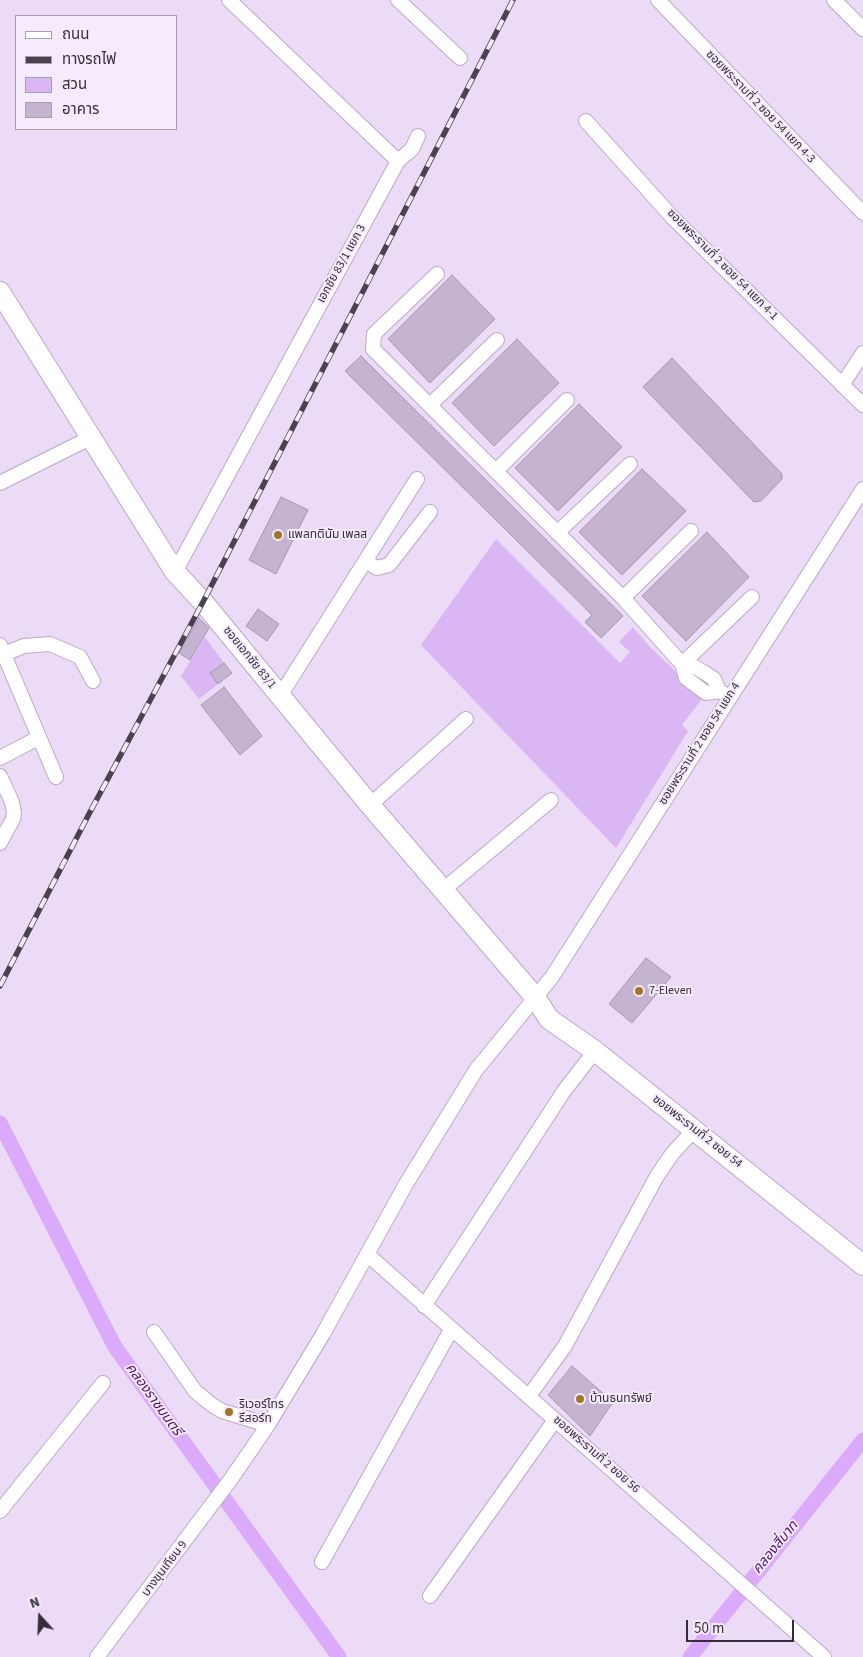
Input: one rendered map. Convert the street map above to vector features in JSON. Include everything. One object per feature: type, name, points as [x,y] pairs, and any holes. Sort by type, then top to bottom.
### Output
[{"type":"street","points":[[229,0],[398,161]]},
{"type":"street","points":[[398,0],[460,58]]},
{"type":"street","name":"ซอยพระรามที่ 2 ซอย 54 แยก 4-3","points":[[658,0],[863,212]]},
{"type":"street","points":[[834,0],[863,29]]},
{"type":"street","name":"ซอยพระรามที่ 2 ซอย 54 แยก 4-1","points":[[586,121],[673,218],[863,405]]},
{"type":"street","name":"เอกชัย 83/1 แยก 3","points":[[175,572],[398,161],[412,149],[418,136]]},
{"type":"street","points":[[437,274],[374,334],[373,349],[622,598],[682,664],[695,667],[710,676],[724,694]]},
{"type":"street","name":"ซอยเอกชัย 83/1","points":[[0,292],[175,572],[370,805],[535,997]]},
{"type":"street","points":[[430,405],[496,340]]},
{"type":"street","points":[[842,385],[863,353]]},
{"type":"street","points":[[496,470],[567,400]]},
{"type":"street","points":[[0,484],[90,438]]},
{"type":"street","points":[[557,533],[630,464]]},
{"type":"street","points":[[280,696],[417,478]]},
{"type":"street","name":"ซอยพระรามที่ 2 ซอย 54 แยก 4","points":[[368,1255],[406,1184],[476,1070],[552,977],[638,843],[724,694],[863,489]]},
{"type":"street","points":[[364,561],[377,568],[389,565],[430,512]]},
{"type":"street","points":[[622,598],[691,531]]},
{"type":"street","points":[[682,664],[752,597]]},
{"type":"street","points":[[56,777],[2,649],[50,644],[80,657],[93,681]]},
{"type":"street","points":[[370,805],[466,719]]},
{"type":"street","points":[[0,758],[38,738]]},
{"type":"street","points":[[0,776],[12,802],[14,813],[13,819],[0,843]]},
{"type":"street","points":[[442,890],[550,800]]},
{"type":"street","name":"ซอยพระรามที่ 2 ซอย 54","points":[[535,997],[549,1019],[595,1051],[863,1265]]},
{"type":"street","points":[[424,1306],[564,1091],[595,1051]]},
{"type":"street","points":[[529,1396],[564,1346],[657,1176],[672,1154],[694,1130]]},
{"type":"street","name":"ซอยพระรามที่ 2 ซอย 56","points":[[368,1255],[701,1548],[777,1618],[824,1657]]},
{"type":"street","name":"บางขุนเทียน 9","points":[[97,1657],[203,1518],[268,1425],[368,1255]]},
{"type":"street","points":[[322,1562],[451,1330]]},
{"type":"street","points":[[154,1332],[195,1391],[212,1405],[222,1411],[268,1425]]},
{"type":"street","points":[[0,1511],[103,1383]]},
{"type":"street","points":[[430,1596],[555,1420]]},
{"type":"green space","points":[[496,539],[620,663],[630,652],[619,642],[633,627],[650,647],[702,699],[682,725],[688,731],[616,848],[421,645]]},
{"type":"green space","points":[[205,637],[224,663],[210,673],[218,684],[199,699],[181,676]]},
{"type":"building","points":[[452,275],[495,319],[430,383],[388,339]]},
{"type":"building","points":[[517,339],[559,383],[494,446],[452,403]]},
{"type":"building","points":[[361,356],[623,616],[601,638],[585,622],[592,615],[345,371]]},
{"type":"building","points":[[672,358],[782,474],[782,479],[761,501],[754,502],[643,387]]},
{"type":"building","points":[[579,404],[622,447],[558,511],[515,468]]},
{"type":"building","points":[[642,469],[686,511],[622,575],[579,532]]},
{"type":"building","name":"แพลทตินัม เพลส","points":[[281,497],[308,510],[276,574],[249,560]]},
{"type":"building","points":[[707,532],[749,577],[686,641],[642,596]]},
{"type":"building","points":[[258,609],[279,624],[267,641],[246,626]]},
{"type":"building","points":[[199,618],[209,628],[190,660],[179,653]]},
{"type":"building","points":[[224,663],[232,673],[218,684],[210,673]]},
{"type":"building","points":[[224,687],[262,736],[240,755],[201,705]]},
{"type":"building","name":"7-Eleven","points":[[646,958],[671,977],[632,1023],[609,1004]]},
{"type":"building","name":"บ้านธนทรัพย์","points":[[572,1366],[613,1402],[590,1436],[548,1395]]},
{"type":"waterway","name":"คลองราชมนตรี","points":[[0,1123],[115,1347],[339,1657]]},
{"type":"waterway","name":"คลองสี่บาท","points":[[690,1657],[863,1440]]},
{"type":"railway","points":[[0,986],[90,812],[203,602],[513,0]]},
{"type":"place","name":"แพลทตินัม เพลส","points":[[278,535]]},
{"type":"place","name":"7-Eleven","points":[[639,991]]},
{"type":"place","name":"บ้านธนทรัพย์","points":[[580,1399]]},
{"type":"place","name":"ริเวอร์ไทร รีสอร์ท","points":[[229,1412]]}]
